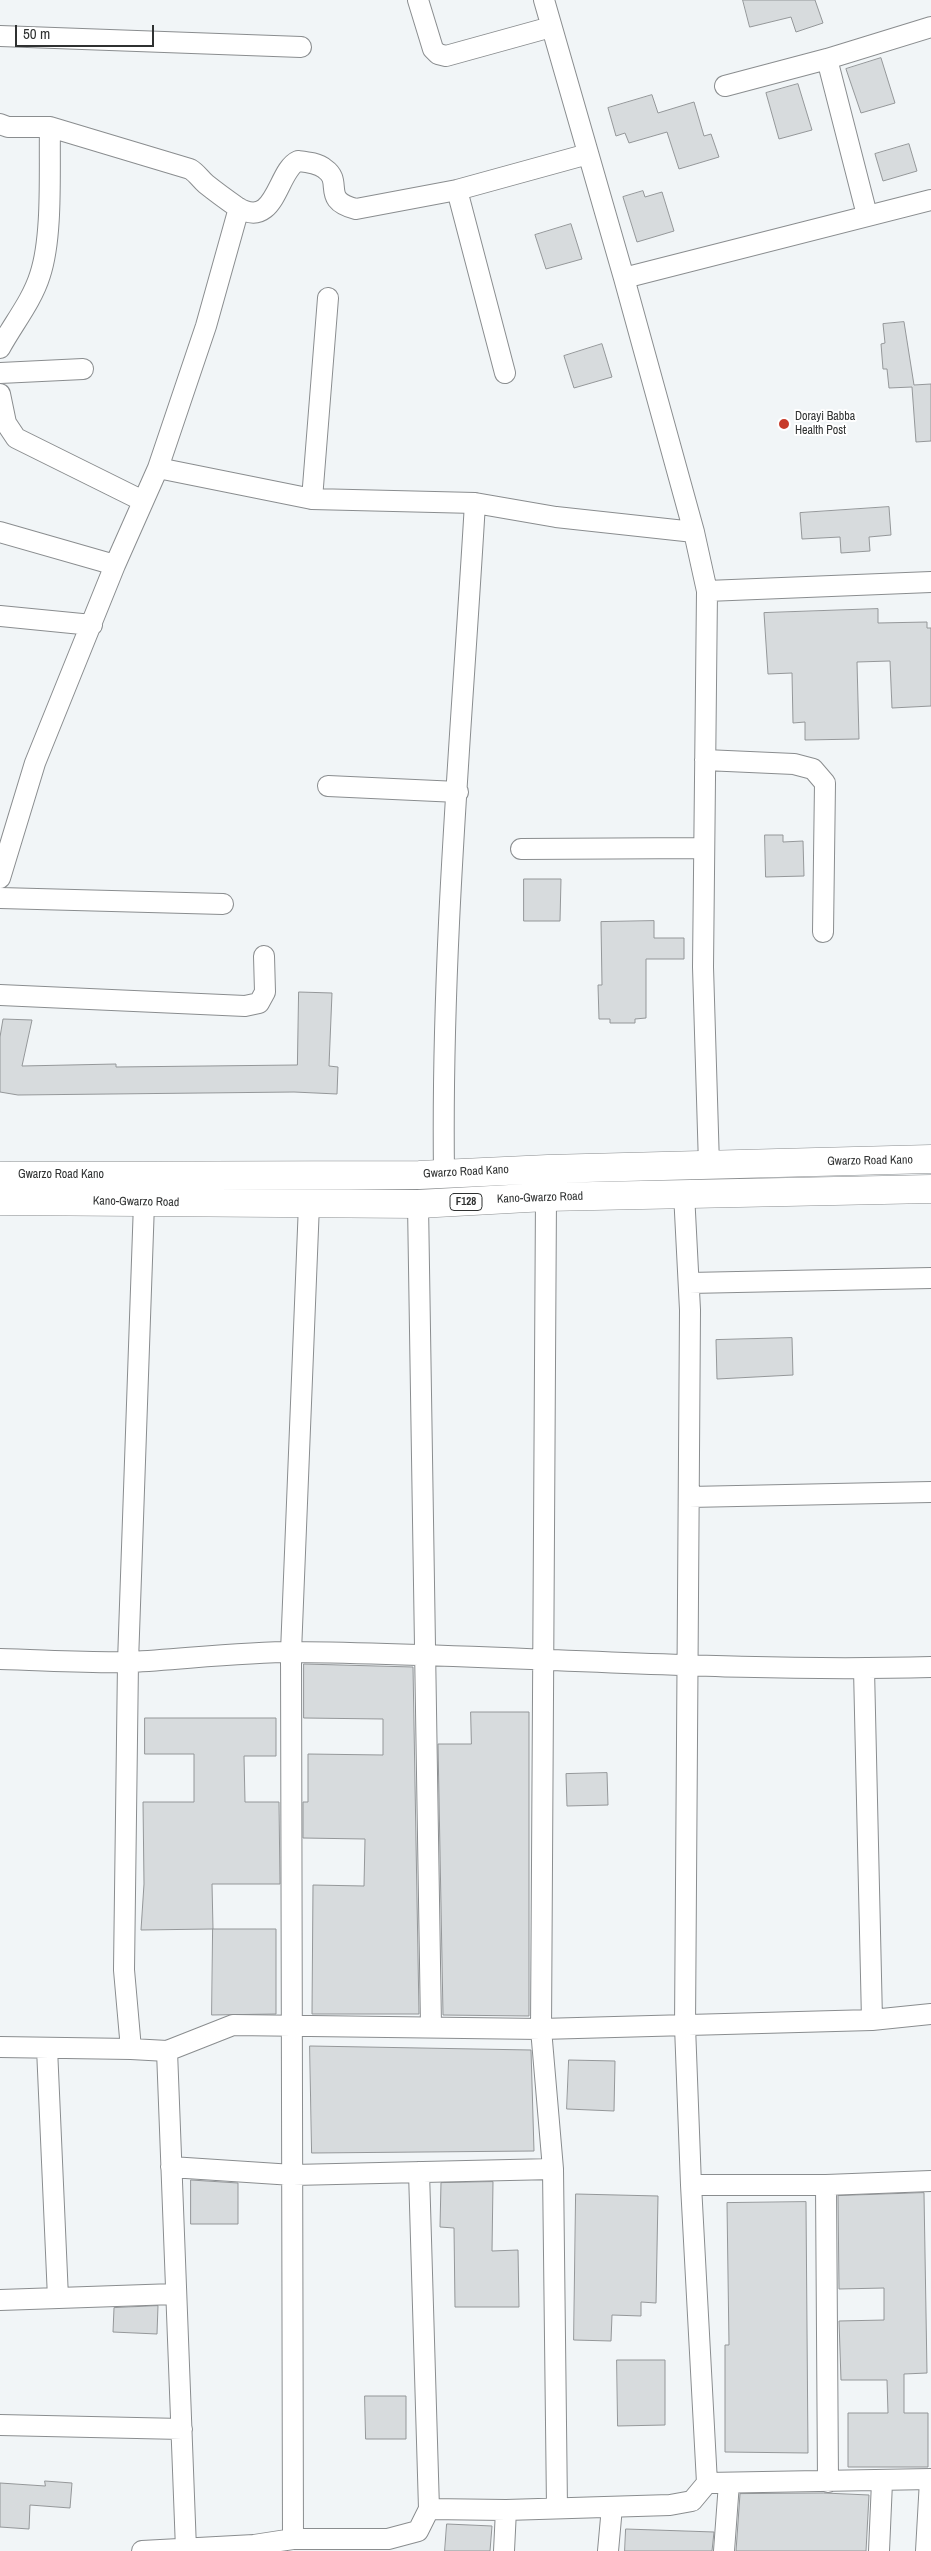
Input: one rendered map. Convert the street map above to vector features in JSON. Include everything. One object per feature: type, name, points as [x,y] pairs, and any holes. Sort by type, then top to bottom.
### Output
[{"type":"main road","name":"Gwarzo Road Kano","points":[[0,1176],[419,1175],[931,1159]]},
{"type":"main road","points":[[880,1160],[884,1190]]},
{"type":"main road","name":"Kano-Gwarzo Road","points":[[0,1201],[418,1204],[546,1197],[931,1189]]},
{"type":"street","points":[[418,0],[433,49],[438,54],[446,56],[551,27]]},
{"type":"street","points":[[544,0],[624,278],[694,532],[707,591],[703,967],[709,1165]]},
{"type":"street","points":[[726,86],[931,27]]},
{"type":"street","points":[[0,36],[300,47]]},
{"type":"street","points":[[826,58],[867,215]]},
{"type":"street","points":[[0,124],[8,127],[50,127],[190,168],[198,174],[204,183],[239,208],[250,212],[264,209],[272,201],[288,168],[298,161],[320,165],[327,170],[332,176],[335,197],[342,206],[356,209],[457,190],[588,154]]},
{"type":"street","points":[[0,348],[28,302],[40,274],[47,238],[50,127]]},
{"type":"street","points":[[457,190],[505,373]]},
{"type":"street","points":[[624,278],[931,200]]},
{"type":"street","points":[[0,878],[35,763],[115,565],[158,468],[206,326],[239,208]]},
{"type":"street","points":[[312,499],[328,298]]},
{"type":"street","points":[[0,373],[82,369]]},
{"type":"street","points":[[0,394],[6,423],[16,438],[143,500]]},
{"type":"street","points":[[158,468],[312,499],[475,503],[556,517],[694,532]]},
{"type":"street","points":[[444,1173],[443,1077],[475,503]]},
{"type":"street","points":[[0,532],[115,565]]},
{"type":"street","points":[[707,591],[931,582]]},
{"type":"street","points":[[0,616],[92,625]]},
{"type":"street","points":[[705,760],[794,764],[813,769],[825,784],[824,932]]},
{"type":"street","points":[[328,786],[458,792]]},
{"type":"street","points":[[521,849],[704,848]]},
{"type":"street","points":[[0,898],[222,904]]},
{"type":"street","points":[[0,994],[245,1006],[259,1003],[265,992],[264,956]]},
{"type":"street","points":[[429,2509],[506,2510],[670,2505],[692,2501],[706,2483],[685,2026],[689,1283],[684,1193]]},
{"type":"street","points":[[546,1197],[541,2029],[553,2169],[557,2508]]},
{"type":"street","points":[[132,2049],[124,1970],[128,1662],[144,1203]]},
{"type":"street","points":[[292,2539],[293,2024],[291,1652],[309,1204]]},
{"type":"street","points":[[418,1204],[430,2026]]},
{"type":"street","points":[[689,1283],[931,1278]]},
{"type":"street","points":[[689,1497],[931,1492]]},
{"type":"street","points":[[0,1659],[128,1662],[291,1652],[544,1659],[688,1666],[864,1669],[931,1668]]},
{"type":"street","points":[[864,1669],[872,2020]]},
{"type":"street","points":[[0,2047],[167,2051],[233,2025],[293,2024],[541,2029],[872,2020],[931,2014]]},
{"type":"street","points":[[47,2048],[58,2298]]},
{"type":"street","points":[[167,2051],[186,2549]]},
{"type":"street","points":[[171,2167],[293,2175],[553,2169]]},
{"type":"street","points":[[142,2551],[253,2548],[292,2539],[388,2545],[418,2531],[429,2509],[419,2172]]},
{"type":"street","points":[[691,2185],[826,2185],[931,2181]]},
{"type":"street","points":[[826,2185],[828,2482]]},
{"type":"street","points":[[0,2300],[175,2294]]},
{"type":"street","points":[[0,2425],[182,2429]]},
{"type":"street","points":[[706,2483],[930,2480],[926,2551]]},
{"type":"street","points":[[879,2551],[882,2482]]},
{"type":"street","points":[[724,2551],[729,2483]]},
{"type":"street","points":[[608,2551],[612,2507]]},
{"type":"street","points":[[504,2551],[506,2510]]},
{"type":"building","points":[[743,0],[815,0],[823,23],[796,32],[791,17],[750,27]]},
{"type":"building","points":[[881,58],[895,103],[861,113],[846,69]]},
{"type":"building","points":[[798,84],[812,130],[779,139],[766,93]]},
{"type":"building","points":[[652,95],[658,113],[694,102],[704,136],[711,134],[719,157],[679,169],[667,132],[629,143],[625,133],[616,136],[608,108]]},
{"type":"building","points":[[909,144],[917,171],[883,181],[875,154]]},
{"type":"building","points":[[643,191],[645,197],[662,192],[674,231],[637,242],[623,197]]},
{"type":"building","points":[[571,224],[582,259],[546,269],[535,235]]},
{"type":"building","points":[[904,322],[914,385],[931,384],[931,441],[916,442],[912,387],[889,388],[887,369],[883,369],[881,344],[885,343],[883,324]]},
{"type":"building","points":[[602,344],[612,377],[574,388],[564,356]]},
{"type":"building","points":[[889,507],[891,535],[869,537],[870,551],[841,553],[840,537],[802,539],[800,513]]},
{"type":"building","points":[[878,609],[878,623],[927,622],[927,628],[931,628],[931,706],[892,708],[890,661],[857,662],[859,739],[805,740],[805,722],[793,723],[792,673],[768,674],[764,613]]},
{"type":"building","points":[[765,835],[783,835],[783,842],[803,841],[804,876],[766,877]]},
{"type":"building","points":[[524,879],[561,879],[560,921],[524,921]]},
{"type":"building","points":[[654,921],[654,938],[684,938],[684,959],[646,959],[646,1018],[635,1019],[635,1023],[610,1023],[610,1019],[599,1019],[598,985],[602,985],[601,922]]},
{"type":"building","points":[[299,992],[332,993],[329,1066],[338,1067],[337,1094],[294,1092],[18,1095],[0,1092],[0,1037],[3,1019],[32,1020],[22,1066],[116,1064],[116,1067],[297,1065]]},
{"type":"building","points":[[792,1338],[793,1375],[717,1379],[716,1340]]},
{"type":"building","points":[[304,1664],[413,1667],[419,2014],[312,2014],[313,1885],[364,1886],[365,1839],[303,1838],[303,1802],[308,1802],[308,1754],[383,1755],[383,1719],[304,1718]]},
{"type":"building","points":[[471,1712],[529,1712],[529,2016],[443,2015],[438,1744],[471,1744]]},
{"type":"building","points":[[145,1718],[276,1718],[276,1756],[244,1756],[245,1802],[279,1802],[280,1884],[212,1884],[213,1929],[141,1930],[144,1884],[143,1802],[194,1802],[194,1754],[145,1754]]},
{"type":"building","points":[[607,1773],[608,1805],[567,1806],[566,1774]]},
{"type":"building","points":[[213,1929],[276,1929],[276,2014],[212,2015]]},
{"type":"building","points":[[310,2046],[531,2050],[534,2151],[312,2153]]},
{"type":"building","points":[[569,2060],[615,2061],[614,2111],[567,2109]]},
{"type":"building","points":[[191,2180],[238,2183],[238,2224],[191,2224]]},
{"type":"building","points":[[493,2182],[492,2251],[518,2250],[519,2307],[455,2307],[454,2228],[440,2227],[441,2183]]},
{"type":"building","points":[[924,2193],[927,2373],[904,2374],[904,2413],[928,2413],[928,2467],[848,2467],[848,2413],[888,2413],[887,2380],[841,2380],[839,2321],[884,2320],[884,2288],[839,2289],[838,2196]]},
{"type":"building","points":[[576,2194],[658,2196],[656,2303],[641,2302],[641,2316],[612,2315],[611,2341],[574,2340]]},
{"type":"building","points":[[806,2202],[808,2453],[725,2452],[725,2345],[729,2345],[727,2203]]},
{"type":"building","points":[[158,2306],[157,2334],[113,2332],[114,2308]]},
{"type":"building","points":[[617,2360],[665,2360],[665,2425],[618,2426]]},
{"type":"building","points":[[365,2396],[406,2396],[406,2439],[366,2439]]},
{"type":"building","points":[[45,2481],[72,2483],[70,2508],[30,2505],[29,2529],[0,2527],[0,2483],[45,2486]]},
{"type":"building","points":[[824,2493],[869,2495],[866,2551],[736,2551],[740,2494]]},
{"type":"building","points":[[447,2524],[492,2526],[490,2551],[445,2551]]},
{"type":"building","points":[[626,2529],[714,2532],[712,2551],[625,2551]]},
{"type":"place","name":"Dorayi Babba Health Post","points":[[784,424]]}]
